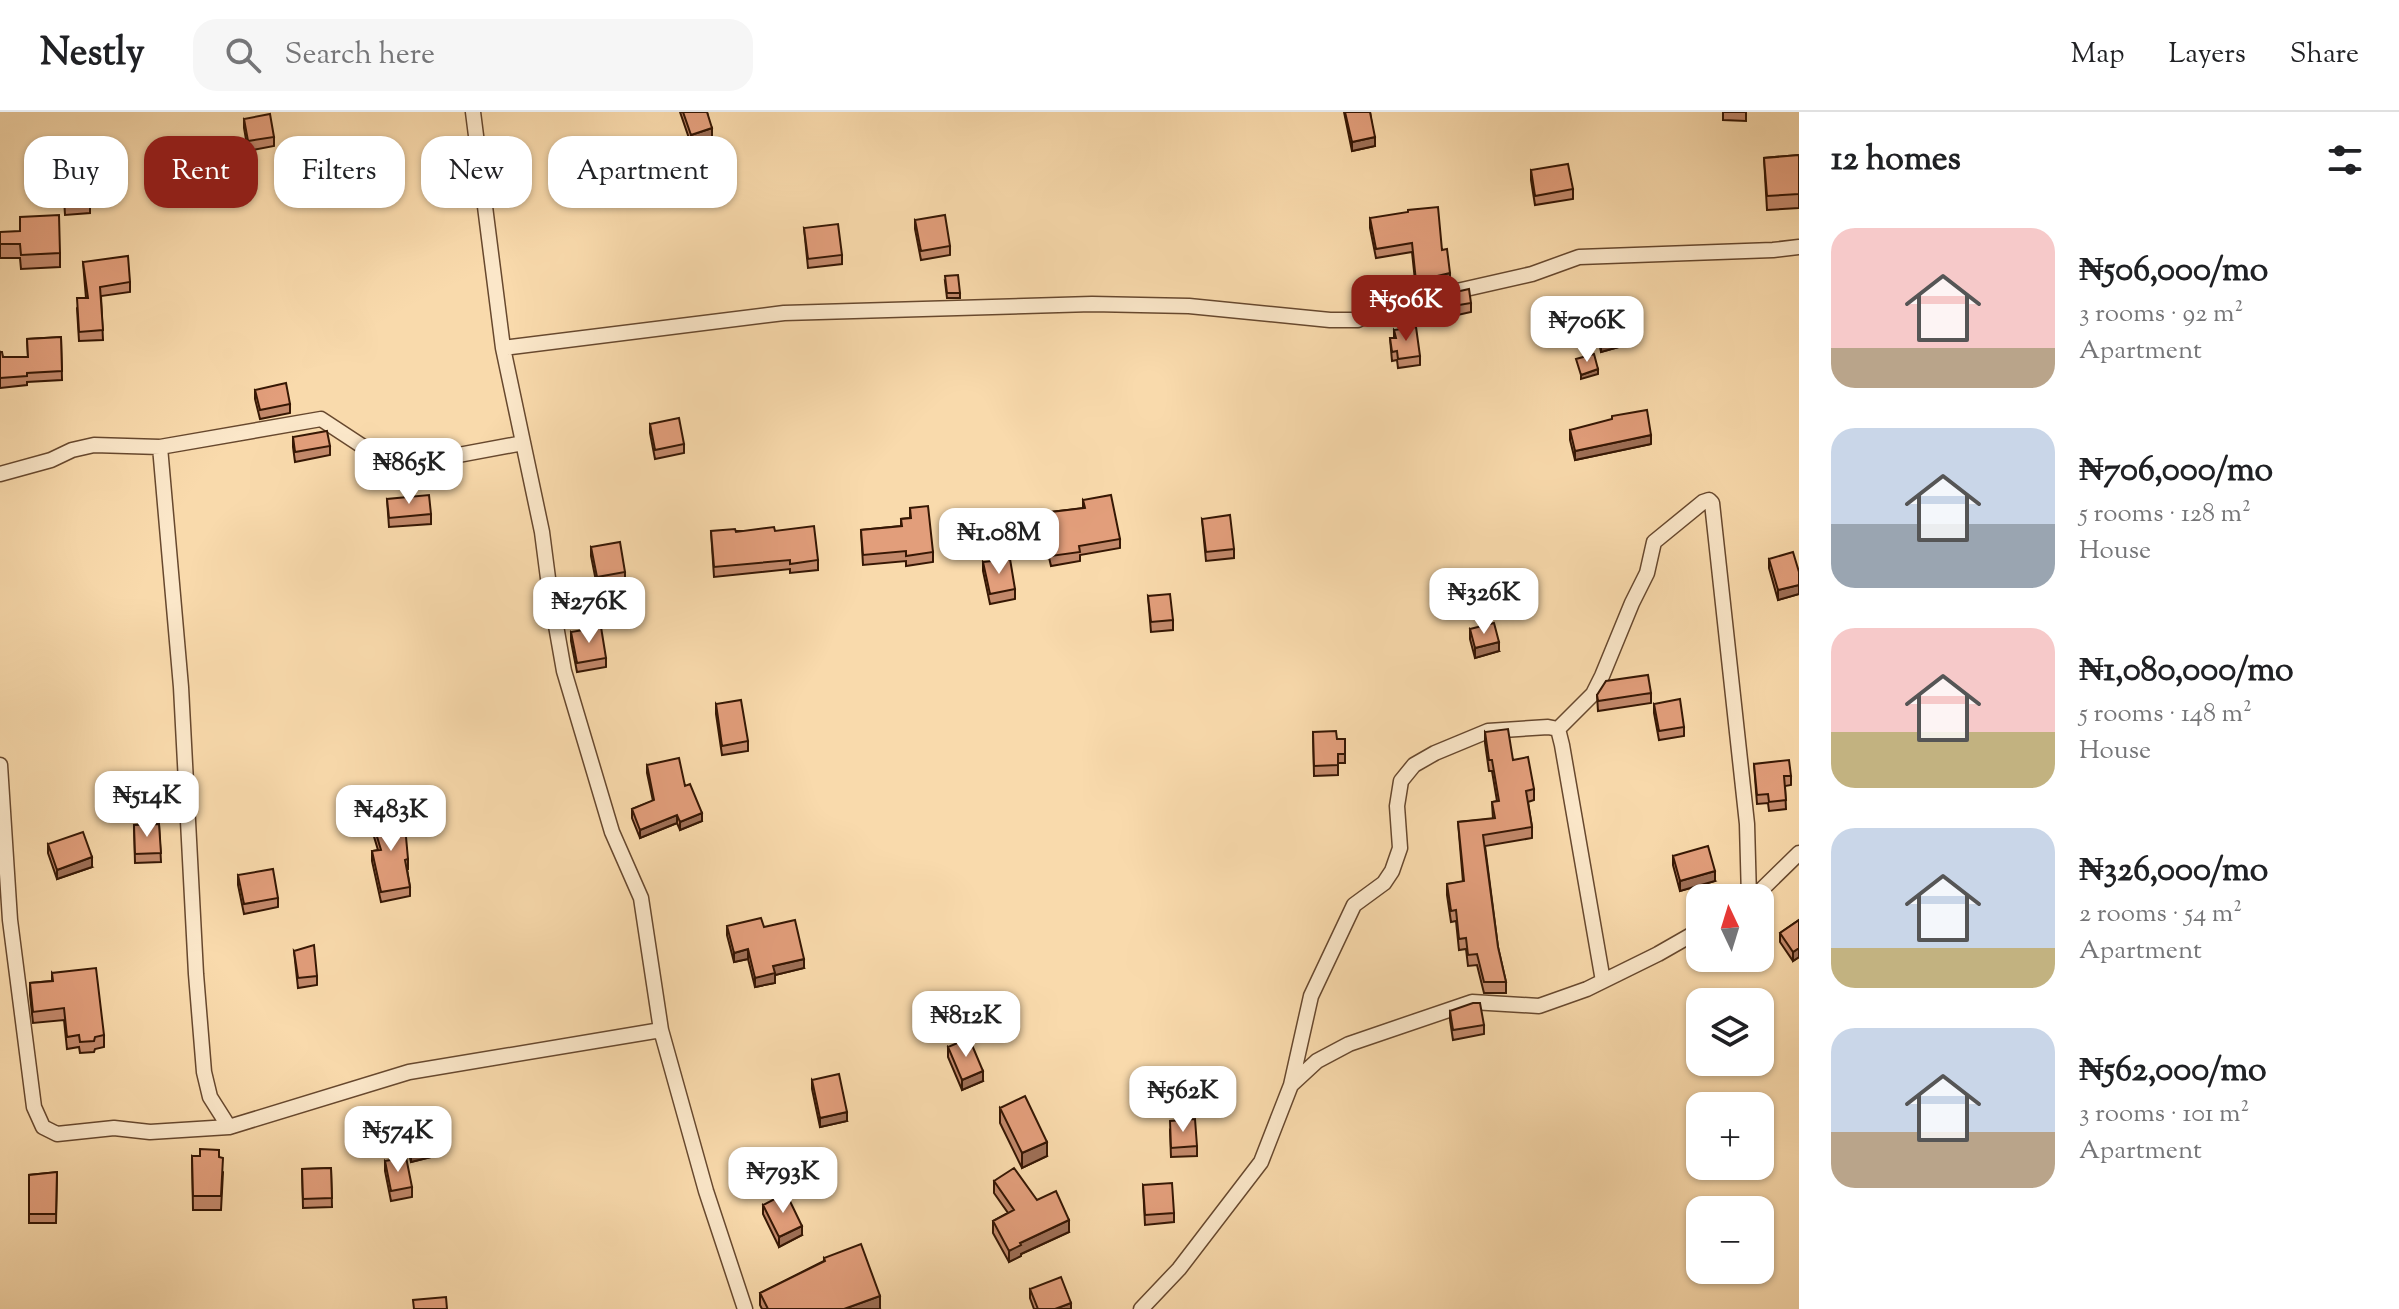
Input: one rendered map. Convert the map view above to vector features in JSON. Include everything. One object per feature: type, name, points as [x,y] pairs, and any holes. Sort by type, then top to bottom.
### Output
[{"type":"street","points":[[473,112],[503,348],[542,532],[564,671],[612,832],[641,898],[661,1030],[706,1191],[745,1309]]},
{"type":"street","points":[[503,348],[784,313],[1092,304],[1189,306],[1358,320],[1382,308],[1532,274],[1579,257],[1799,247]]},
{"type":"street","points":[[0,474],[94,445],[160,447],[321,419],[391,465],[523,443]]},
{"type":"street","points":[[160,447],[181,687],[204,1072],[210,1097],[229,1127]]},
{"type":"street","points":[[1558,729],[1593,694],[1647,573],[1654,542],[1709,500],[1712,503],[1747,824],[1750,884]]},
{"type":"street","points":[[1558,729],[1603,981]]},
{"type":"street","points":[[1141,1309],[1179,1269],[1261,1162],[1291,1085],[1311,996],[1354,905],[1384,883],[1392,871],[1400,848],[1397,806],[1401,781],[1414,765],[1488,731],[1558,729]]},
{"type":"street","points":[[0,765],[10,920],[34,1107],[43,1127],[57,1134],[114,1128],[150,1132],[229,1127],[409,1072],[661,1030]]},
{"type":"street","points":[[1766,884],[1799,853]]},
{"type":"street","points":[[1291,1085],[1317,1061],[1349,1044],[1472,1002],[1539,1006],[1587,989],[1686,937]]},
{"type":"building","points":[[683,112],[707,112],[712,128],[691,135]]},
{"type":"building","points":[[1345,112],[1370,112],[1375,137],[1352,142]]},
{"type":"building","points":[[270,114],[274,137],[258,139],[258,136],[247,136],[244,119]]},
{"type":"building","points":[[1799,155],[1799,194],[1767,196],[1764,158]]},
{"type":"building","points":[[1568,164],[1573,189],[1535,196],[1531,170]]},
{"type":"building","points":[[1438,207],[1442,250],[1447,249],[1450,273],[1416,281],[1412,243],[1376,249],[1370,218]]},
{"type":"building","points":[[59,215],[60,253],[21,255],[20,244],[0,244],[0,232],[20,231],[20,217]]},
{"type":"building","points":[[945,215],[950,246],[921,251],[915,220]]},
{"type":"building","points":[[838,224],[842,255],[808,259],[804,228]]},
{"type":"building","points":[[128,256],[130,282],[100,287],[103,330],[79,332],[77,298],[88,298],[83,262]]},
{"type":"building","points":[[958,275],[960,293],[947,293],[945,276]]},
{"type":"building","points":[[1469,289],[1471,303],[1453,306],[1451,293]]},
{"type":"building","points":[[1621,309],[1626,336],[1601,342],[1595,315]]},
{"type":"building","points":[[1416,327],[1420,356],[1398,359],[1397,351],[1392,352],[1390,338],[1396,338],[1394,330]]},
{"type":"building","points":[[61,337],[62,371],[0,378],[0,352],[3,357],[28,357],[27,339]]},
{"type":"building","points":[[1594,354],[1598,369],[1581,375],[1576,359]]},
{"type":"building","points":[[286,383],[290,404],[260,410],[255,390]]},
{"type":"building","points":[[1647,410],[1651,435],[1575,451],[1570,430],[1612,419],[1612,416]]},
{"type":"building","points":[[679,418],[684,444],[655,450],[650,424]]},
{"type":"building","points":[[327,431],[330,446],[295,452],[293,437]]},
{"type":"building","points":[[429,495],[431,514],[389,518],[387,499]]},
{"type":"building","points":[[1111,495],[1120,539],[1079,546],[1080,552],[1051,556],[1044,527],[1052,524],[1051,512],[1085,508],[1083,500]]},
{"type":"building","points":[[928,506],[933,552],[906,556],[906,551],[863,555],[861,530],[902,526],[901,519],[911,518],[910,508]]},
{"type":"building","points":[[1230,515],[1234,549],[1206,552],[1202,519]]},
{"type":"building","points":[[814,526],[818,560],[714,567],[711,531],[735,529],[736,532],[774,527],[775,531]]},
{"type":"building","points":[[620,542],[625,572],[597,577],[591,547]]},
{"type":"building","points":[[1793,552],[1799,585],[1778,590],[1769,559]]},
{"type":"building","points":[[1010,559],[1015,589],[990,594],[983,562]]},
{"type":"building","points":[[1170,594],[1173,620],[1151,622],[1148,596]]},
{"type":"building","points":[[1494,623],[1499,642],[1475,648],[1470,629]]},
{"type":"building","points":[[601,627],[606,658],[577,663],[571,632]]},
{"type":"building","points":[[1648,675],[1651,693],[1598,701],[1597,695],[1606,681]]},
{"type":"building","points":[[1680,699],[1684,727],[1659,731],[1654,704]]},
{"type":"building","points":[[741,700],[748,741],[722,746],[716,704]]},
{"type":"building","points":[[1508,729],[1513,760],[1528,757],[1534,789],[1526,791],[1532,827],[1483,835],[1498,947],[1506,982],[1484,982],[1477,954],[1468,955],[1466,938],[1459,939],[1456,910],[1451,911],[1447,884],[1464,881],[1458,822],[1495,818],[1492,802],[1499,801],[1485,732]]},
{"type":"building","points":[[1336,731],[1337,739],[1345,739],[1345,754],[1338,754],[1338,765],[1314,766],[1313,732]]},
{"type":"building","points":[[679,758],[685,786],[690,784],[702,813],[680,822],[677,815],[640,830],[632,809],[654,800],[647,765]]},
{"type":"building","points":[[1789,760],[1791,776],[1784,776],[1786,800],[1769,802],[1768,794],[1757,795],[1754,764]]},
{"type":"building","points":[[399,812],[406,837],[408,859],[405,860],[410,887],[381,892],[372,851],[381,850],[372,820]]},
{"type":"building","points":[[159,824],[161,853],[135,854],[134,825]]},
{"type":"building","points":[[83,832],[92,857],[57,870],[48,844]]},
{"type":"building","points":[[1708,846],[1715,871],[1680,881],[1673,856]]},
{"type":"building","points":[[273,869],[278,898],[244,904],[238,875]]},
{"type":"building","points":[[761,918],[764,927],[795,920],[804,959],[773,966],[775,973],[755,978],[748,949],[734,953],[727,926]]},
{"type":"building","points":[[1799,920],[1799,948],[1793,952],[1780,933]]},
{"type":"building","points":[[314,945],[317,976],[298,978],[294,951]]},
{"type":"building","points":[[96,968],[104,1035],[95,1037],[94,1041],[80,1042],[79,1035],[67,1037],[64,1008],[33,1012],[30,983],[53,981],[52,973]]},
{"type":"building","points":[[1480,1003],[1484,1025],[1453,1030],[1450,1011]]},
{"type":"building","points":[[969,1038],[983,1071],[962,1080],[948,1047]]},
{"type":"building","points":[[839,1074],[847,1112],[820,1118],[812,1080]]},
{"type":"building","points":[[1025,1096],[1047,1142],[1022,1153],[1000,1108]]},
{"type":"building","points":[[1195,1119],[1197,1146],[1171,1148],[1170,1121]]},
{"type":"building","points":[[432,1120],[439,1145],[411,1153],[405,1128]]},
{"type":"building","points":[[200,1149],[219,1150],[219,1157],[223,1158],[221,1196],[193,1196],[192,1156],[200,1156]]},
{"type":"building","points":[[406,1157],[412,1187],[391,1191],[385,1161]]},
{"type":"building","points":[[331,1168],[332,1198],[303,1199],[302,1169]]},
{"type":"building","points":[[1014,1168],[1037,1200],[1056,1191],[1069,1220],[1009,1251],[993,1221],[1014,1210],[994,1181]]},
{"type":"building","points":[[57,1172],[56,1214],[29,1214],[29,1175]]},
{"type":"building","points":[[1172,1183],[1174,1213],[1145,1215],[1143,1185]]},
{"type":"building","points":[[786,1193],[802,1226],[779,1237],[763,1205]]},
{"type":"building","points":[[861,1244],[880,1296],[844,1309],[768,1309],[760,1293],[825,1261],[824,1258]]},
{"type":"building","points":[[1061,1277],[1071,1303],[1055,1309],[1038,1309],[1030,1289]]},
{"type":"building","points":[[446,1297],[447,1309],[414,1309],[413,1300]]}]
